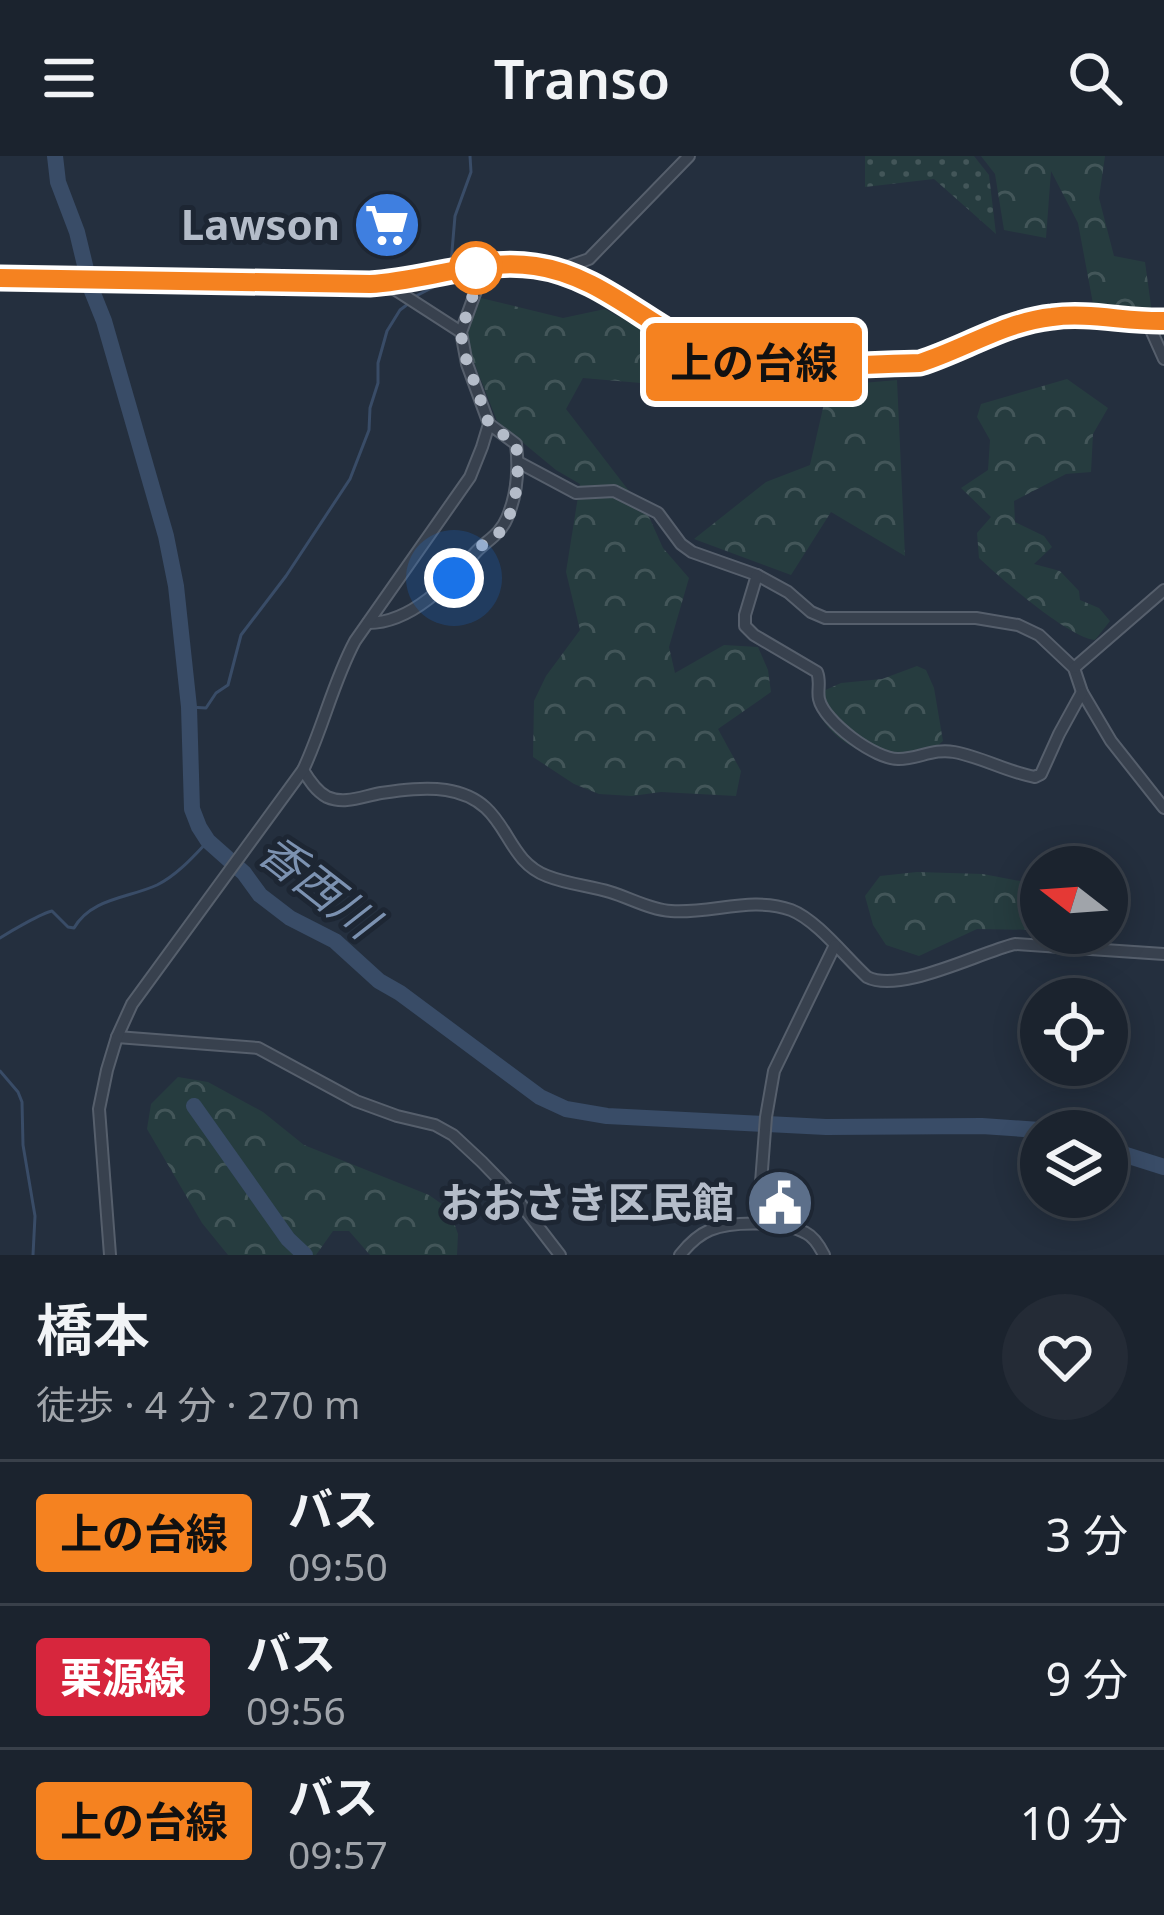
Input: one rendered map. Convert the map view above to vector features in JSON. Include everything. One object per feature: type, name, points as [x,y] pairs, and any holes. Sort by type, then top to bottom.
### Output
[{"type":"main road","points":[[0,278],[385,283],[482,267],[537,266],[600,289],[674,336],[712,353],[770,364],[920,363],[1004,328],[1047,317],[1155,321]]},
{"type":"street","points":[[556,272],[589,259],[689,156]]},
{"type":"street","points":[[368,623],[382,623],[430,598],[454,578],[496,536],[514,498],[516,444],[489,424],[461,332],[482,267]]},
{"type":"street","points":[[385,283],[461,332]]},
{"type":"street","points":[[1155,321],[1164,359]]},
{"type":"street","points":[[110,1255],[99,1109],[117,1037],[132,1004],[303,770],[346,659],[470,477],[489,424]]},
{"type":"street","points":[[518,463],[576,493],[614,491],[658,513],[692,552],[757,575],[825,618],[976,618],[1018,625],[1039,635],[1074,668],[1082,692],[1111,741],[1164,808]]},
{"type":"street","points":[[757,575],[745,626],[818,672],[819,698],[827,716],[865,747],[887,757],[953,752],[1035,776],[1041,774],[1082,692]]},
{"type":"street","points":[[1074,668],[1164,590]]},
{"type":"street","points":[[303,770],[331,799],[415,789],[469,796],[486,806],[525,861],[544,875],[666,911],[766,905],[794,911],[876,982],[914,978],[1015,944],[1164,954]]},
{"type":"street","points":[[758,1222],[774,1071],[835,946]]},
{"type":"street","points":[[117,1037],[258,1048],[356,1101],[435,1125],[453,1135],[513,1194],[560,1255]]},
{"type":"street","points":[[680,1255],[711,1229],[758,1222],[806,1233],[824,1255]]},
{"type":"green space","points":[[865,156],[974,156],[989,175],[996,234],[934,179],[865,187]]},
{"type":"green space","points":[[981,156],[1105,156],[1099,198],[1114,256],[1145,262],[1152,313],[1094,309],[1078,223],[1051,171],[1046,238],[1004,230],[995,174]]},
{"type":"green space","points":[[481,298],[563,318],[605,309],[680,351],[687,387],[583,378],[566,409],[689,578],[669,647],[675,673],[724,645],[758,647],[771,692],[718,729],[741,771],[736,796],[599,794],[533,757],[534,701],[580,630],[566,572],[580,484],[497,421],[468,347],[468,328]]},
{"type":"green space","points":[[1067,379],[1108,408],[1093,434],[1091,472],[1066,474],[1014,501],[1015,522],[1044,536],[1052,547],[1034,564],[1060,571],[1079,591],[1080,600],[1099,608],[1110,621],[1095,640],[1052,618],[979,558],[977,533],[991,517],[961,488],[988,470],[990,440],[977,417],[981,404]]},
{"type":"green space","points":[[897,380],[905,556],[831,512],[791,575],[694,539],[766,482],[810,465],[828,386]]},
{"type":"green space","points":[[917,666],[926,670],[934,688],[943,741],[927,755],[894,759],[849,745],[826,725],[812,696],[841,683],[882,679]]},
{"type":"green space","points":[[983,874],[1020,881],[1020,930],[977,929],[919,956],[886,945],[873,925],[865,896],[880,876]]},
{"type":"green space","points":[[178,1077],[208,1082],[263,1112],[304,1145],[429,1195],[449,1209],[458,1234],[457,1255],[370,1255],[349,1231],[333,1231],[316,1255],[228,1255],[202,1223],[147,1129],[151,1104]]},
{"type":"waterway","name":"香西川","points":[[55,156],[58,182],[166,536],[189,707],[192,809],[208,841],[244,873],[260,895],[290,918],[335,941],[379,981],[540,1097],[566,1109],[607,1116],[826,1127],[1020,1129]]},
{"type":"waterway","points":[[451,263],[455,216],[471,172],[470,156]]},
{"type":"waterway","points":[[416,296],[445,281]]},
{"type":"waterway","points":[[189,707],[206,708],[228,685],[241,635],[350,479],[369,430],[387,331],[408,304]]},
{"type":"waterway","points":[[0,938],[52,911],[74,928],[90,910],[164,881],[208,841]]},
{"type":"waterway","points":[[0,1071],[22,1102],[23,1145],[35,1216],[33,1255]]},
{"type":"waterway","points":[[194,1106],[288,1239],[305,1255]]},
{"type":"waterway","name":"香西川","points":[[1128,1156],[1164,1167]]},
{"type":"bus line","name":"上の台線","points":[[0,278],[370,284],[482,267],[537,266],[600,289],[674,336],[712,353],[770,364],[920,363],[1004,328],[1047,317],[1164,321]]},
{"type":"place","name":"Lawson","points":[[387,225]]},
{"type":"place","name":"おおさき区民館","points":[[780,1203]]},
{"type":"route","points":[[454,578],[506,522],[518,463],[516,444],[489,424],[463,350],[461,332],[482,267],[476,268]]}]
